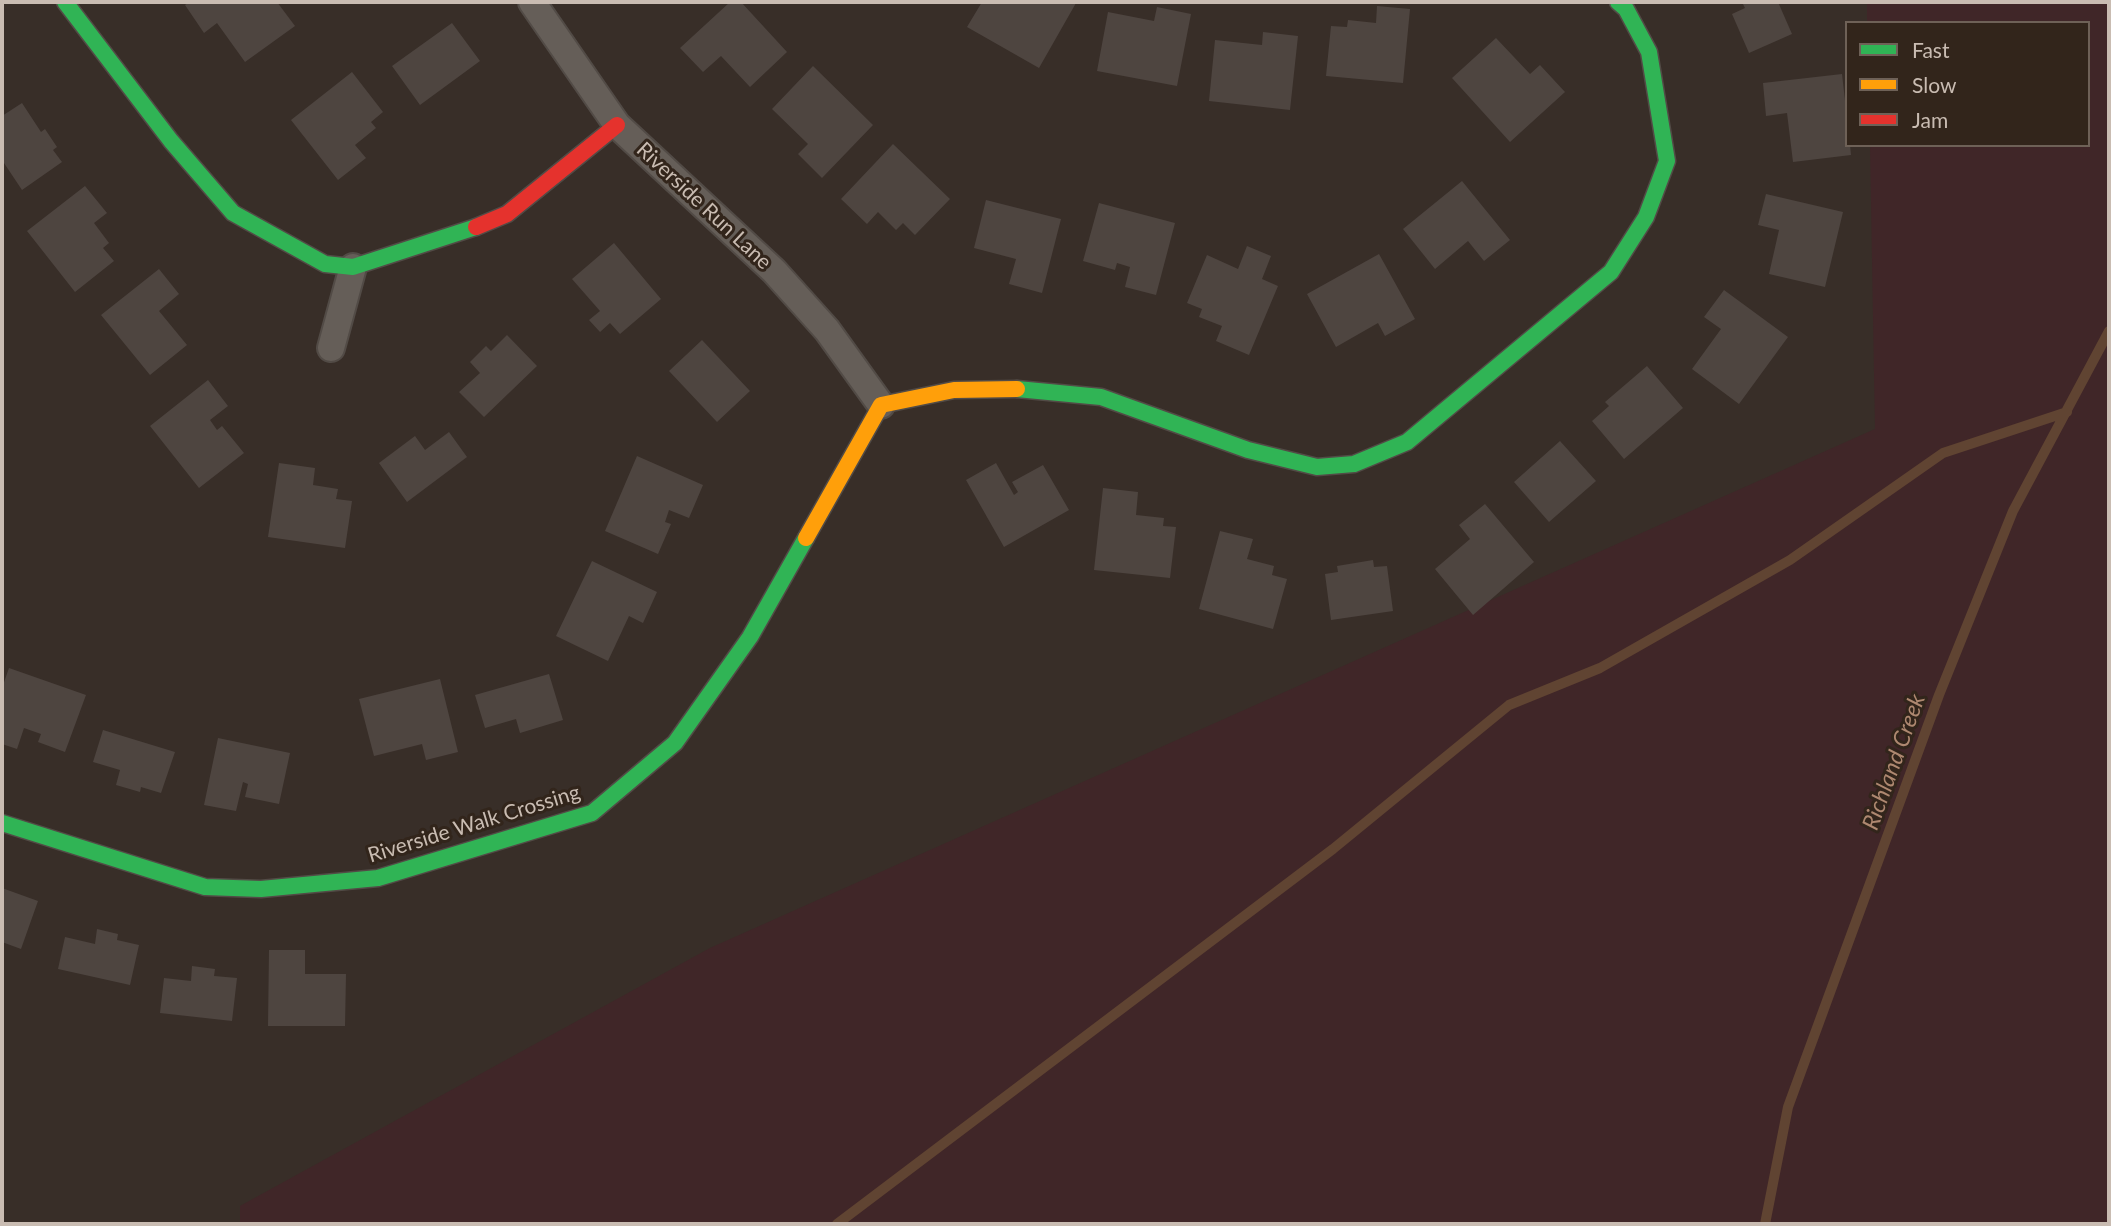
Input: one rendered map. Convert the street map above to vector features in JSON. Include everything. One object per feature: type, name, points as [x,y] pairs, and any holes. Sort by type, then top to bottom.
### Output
[{"type":"street","points":[[65,2],[171,141],[233,213],[326,264],[353,267],[474,228],[507,214],[617,125]]},
{"type":"street","name":"Riverside Run Lane","points":[[532,2],[617,125],[774,271],[827,330],[881,405]]},
{"type":"street","points":[[881,405],[954,390],[1008,388],[1101,397],[1248,450],[1317,467],[1354,464],[1407,442],[1611,272],[1646,217],[1667,161],[1649,52],[1626,9],[1618,2]]},
{"type":"street","points":[[331,348],[353,267]]},
{"type":"street","name":"Riverside Walk Crossing","points":[[2,823],[205,887],[261,889],[378,878],[592,813],[675,743],[750,637],[881,405]]},
{"type":"shaded area","points":[[1867,2],[2109,2],[2109,1224],[240,1224],[240,1206],[710,948],[1875,429],[1870,147],[2090,147],[2090,21],[1867,21]]},
{"type":"building","points":[[189,2],[277,2],[295,26],[245,62],[217,23],[204,33],[185,5]]},
{"type":"building","points":[[730,2],[741,2],[787,52],[750,87],[721,56],[703,72],[680,48]]},
{"type":"building","points":[[982,2],[1076,3],[1039,68],[967,27]]},
{"type":"building","points":[[1742,2],[1778,2],[1792,34],[1749,53],[1732,14],[1745,8]]},
{"type":"building","points":[[1377,6],[1410,9],[1403,83],[1326,76],[1331,26],[1347,27],[1348,20],[1376,23]]},
{"type":"building","points":[[1157,7],[1191,14],[1177,86],[1097,71],[1108,12],[1154,21]]},
{"type":"building","points":[[452,23],[480,61],[420,105],[392,66]]},
{"type":"building","points":[[1263,32],[1298,36],[1290,110],[1209,101],[1215,40],[1262,45]]},
{"type":"building","points":[[1496,38],[1530,74],[1540,65],[1565,92],[1510,142],[1452,78]]},
{"type":"building","points":[[813,66],[873,125],[822,178],[798,154],[808,144],[772,109]]},
{"type":"building","points":[[352,72],[383,112],[371,122],[376,128],[355,145],[366,158],[338,180],[291,120]]},
{"type":"building","points":[[1842,74],[1845,147],[1850,147],[1851,155],[1793,162],[1787,113],[1766,116],[1763,83]]},
{"type":"building","points":[[22,103],[41,132],[45,129],[57,147],[53,150],[62,162],[22,190],[2,160],[2,116]]},
{"type":"building","points":[[893,144],[950,199],[915,235],[903,223],[896,230],[878,212],[867,224],[841,199]]},
{"type":"building","points":[[1462,181],[1510,240],[1484,261],[1468,241],[1435,269],[1403,229]]},
{"type":"building","points":[[85,186],[107,213],[94,223],[109,243],[103,248],[114,261],[75,292],[27,231]]},
{"type":"building","points":[[1766,194],[1843,212],[1825,287],[1769,274],[1779,230],[1758,225]]},
{"type":"building","points":[[986,200],[1061,219],[1042,293],[1009,284],[1016,259],[974,248]]},
{"type":"building","points":[[1099,203],[1175,223],[1156,295],[1125,287],[1130,267],[1117,263],[1115,270],[1083,261]]},
{"type":"building","points":[[614,243],[661,299],[620,334],[610,323],[600,332],[589,320],[600,311],[572,279]]},
{"type":"building","points":[[1247,246],[1271,256],[1262,279],[1278,286],[1249,355],[1216,341],[1222,326],[1199,317],[1202,309],[1187,303],[1207,255],[1238,269]]},
{"type":"building","points":[[1379,254],[1415,319],[1385,336],[1378,323],[1336,347],[1307,294]]},
{"type":"building","points":[[159,269],[179,294],[159,311],[187,345],[150,375],[101,315]]},
{"type":"building","points":[[1724,290],[1788,337],[1739,404],[1692,369],[1721,329],[1704,317]]},
{"type":"building","points":[[507,335],[537,366],[484,417],[459,392],[480,373],[470,362],[486,346],[491,351]]},
{"type":"building","points":[[702,340],[750,391],[717,422],[669,371]]},
{"type":"building","points":[[1647,366],[1683,408],[1624,459],[1592,421],[1609,406],[1605,402]]},
{"type":"building","points":[[208,380],[228,406],[210,420],[217,430],[222,426],[244,453],[199,488],[150,426]]},
{"type":"building","points":[[449,432],[467,457],[407,502],[379,463],[415,436],[425,450]]},
{"type":"building","points":[[1560,441],[1596,481],[1549,522],[1514,482]]},
{"type":"building","points":[[637,456],[703,485],[689,518],[669,510],[665,522],[671,524],[658,554],[605,531]]},
{"type":"building","points":[[279,463],[315,468],[313,485],[338,489],[336,499],[352,501],[345,548],[268,537]]},
{"type":"building","points":[[996,463],[1014,495],[1018,492],[1012,482],[1043,465],[1069,510],[1004,547],[966,480]]},
{"type":"building","points":[[1103,488],[1138,492],[1136,515],[1164,518],[1163,526],[1176,527],[1170,578],[1094,570]]},
{"type":"building","points":[[1485,504],[1534,562],[1473,615],[1435,569],[1470,539],[1459,525]]},
{"type":"building","points":[[1220,531],[1253,539],[1247,559],[1274,566],[1272,575],[1287,579],[1273,629],[1199,609]]},
{"type":"building","points":[[1373,560],[1374,567],[1387,566],[1393,611],[1331,620],[1325,574],[1338,572],[1337,566]]},
{"type":"building","points":[[592,561],[657,592],[643,623],[629,616],[608,661],[556,636]]},
{"type":"building","points":[[9,668],[86,695],[65,752],[38,742],[41,734],[24,728],[17,749],[2,744],[2,688]]},
{"type":"building","points":[[549,674],[563,720],[520,733],[516,719],[485,728],[475,695]]},
{"type":"building","points":[[440,679],[458,752],[426,760],[422,744],[374,756],[359,699]]},
{"type":"building","points":[[103,730],[175,752],[161,793],[141,787],[140,792],[116,785],[120,770],[93,762]]},
{"type":"building","points":[[218,738],[290,753],[279,804],[245,797],[248,784],[243,782],[236,811],[204,805]]},
{"type":"building","points":[[2,888],[38,901],[21,949],[2,942]]},
{"type":"building","points":[[97,929],[118,934],[117,940],[139,945],[130,985],[58,969],[65,937],[95,944]]},
{"type":"building","points":[[269,950],[305,950],[305,974],[346,974],[345,1026],[268,1026]]},
{"type":"building","points":[[192,966],[215,969],[214,976],[237,978],[232,1021],[160,1013],[164,978],[191,981]]},
{"type":"waterway","name":"Richland Creek","points":[[1765,1224],[1788,1107],[1939,695],[2013,511],[2109,331]]},
{"type":"waterway","points":[[837,1224],[1333,849],[1509,705],[1600,668],[1790,560],[1943,453],[2067,412]]},
{"type":"traffic: fast","points":[[65,2],[171,141],[233,213],[325,264],[353,267],[476,227]]},
{"type":"traffic: fast","points":[[1017,389],[1101,397],[1248,450],[1317,467],[1354,464],[1407,442],[1611,272],[1646,217],[1667,161],[1649,52],[1626,9],[1618,2]]},
{"type":"traffic: fast","points":[[2,823],[205,887],[261,889],[378,878],[592,813],[675,743],[750,637],[806,538]]},
{"type":"traffic: slow","points":[[806,538],[881,405],[954,390],[1017,389]]},
{"type":"traffic: jam","points":[[476,227],[507,214],[617,125]]}]
